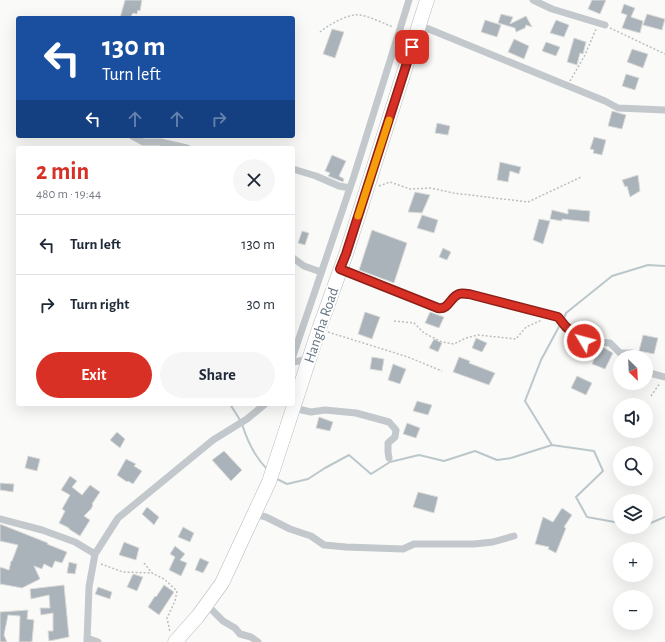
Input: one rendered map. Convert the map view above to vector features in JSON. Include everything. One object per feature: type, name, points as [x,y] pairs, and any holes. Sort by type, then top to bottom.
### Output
[{"type":"highway","name":"Hangha Road","points":[[295,402],[346,254],[427,0]]},
{"type":"highway","name":"Hangha Road","points":[[173,639],[206,604],[222,582],[269,482],[293,408]]},
{"type":"street","points":[[295,350],[350,188],[409,0]]},
{"type":"street","points":[[533,0],[552,9],[601,24]]},
{"type":"street","points":[[419,25],[605,101],[618,108],[665,110]]},
{"type":"street","points":[[136,138],[143,142],[160,142],[178,146]]},
{"type":"street","points":[[295,170],[316,176],[339,186],[350,188]]},
{"type":"street","points":[[295,259],[304,266],[321,272]]},
{"type":"street","points":[[340,269],[442,309],[446,307],[456,295],[461,293],[558,317],[566,327],[584,341],[610,343],[617,350]]},
{"type":"street","points":[[295,362],[310,359]]},
{"type":"street","points":[[653,374],[665,377]]},
{"type":"street","points":[[98,642],[87,640],[89,587],[94,558],[118,518],[213,440],[247,419],[263,406]]},
{"type":"street","points":[[293,408],[311,412],[325,410],[356,413],[389,422],[396,430],[395,437],[388,443],[389,458]]},
{"type":"street","points":[[254,514],[266,517],[290,529],[311,536],[324,545],[346,547],[403,549],[414,544],[474,544],[493,542],[514,536]]},
{"type":"street","points":[[0,519],[42,530],[75,542],[94,558]]},
{"type":"street","points":[[206,604],[223,621],[235,628],[240,634],[251,637],[258,642]]},
{"type":"path","points":[[320,32],[326,26],[347,17],[359,15],[400,29]]},
{"type":"path","points":[[567,86],[601,24],[665,54]]},
{"type":"path","points":[[365,191],[390,182],[410,189],[430,188],[453,193],[528,202],[581,177]]},
{"type":"path","points":[[394,321],[414,323],[424,333],[442,342],[454,344],[478,335],[516,339],[526,327],[548,318],[558,317]]},
{"type":"path","points":[[319,330],[408,357],[442,371]]},
{"type":"path","points":[[651,396],[660,383]]},
{"type":"path","points":[[94,558],[123,572],[152,573],[164,579],[177,591],[175,601],[167,618],[173,639]]},
{"type":"path","points":[[144,563],[152,573]]},
{"type":"building","points":[[125,0],[142,0],[140,11],[138,10],[137,14],[133,13],[131,16],[121,16]]},
{"type":"building","points":[[592,0],[606,0],[600,14],[588,9]]},
{"type":"building","points":[[624,4],[635,8],[631,17],[643,21],[640,33],[622,28],[627,15],[621,13]]},
{"type":"building","points":[[501,14],[513,17],[510,24],[526,16],[532,27],[526,25],[525,28],[516,32],[515,28],[498,23]]},
{"type":"building","points":[[647,14],[665,19],[662,30],[643,25]]},
{"type":"building","points":[[485,20],[501,25],[497,37],[481,32]]},
{"type":"building","points":[[556,20],[569,25],[564,37],[550,33]]},
{"type":"building","points":[[332,29],[344,32],[335,58],[323,54]]},
{"type":"building","points":[[574,38],[586,42],[583,54],[580,53],[577,65],[567,62]]},
{"type":"building","points":[[514,39],[529,46],[524,59],[508,52]]},
{"type":"building","points":[[546,42],[560,47],[556,56],[542,51]]},
{"type":"building","points":[[632,49],[648,54],[643,68],[627,62]]},
{"type":"building","points":[[626,74],[639,78],[635,90],[622,86]]},
{"type":"building","points":[[612,111],[626,115],[622,129],[608,126]]},
{"type":"building","points":[[437,123],[450,126],[448,135],[435,133]]},
{"type":"building","points":[[594,137],[606,140],[602,155],[593,153],[594,150],[590,149]]},
{"type":"building","points":[[332,155],[346,161],[339,176],[344,179],[343,182],[328,176],[330,173],[325,171]]},
{"type":"building","points":[[500,162],[521,167],[519,174],[510,171],[508,182],[497,180]]},
{"type":"building","points":[[638,175],[640,191],[630,197],[627,186],[625,187],[622,180]]},
{"type":"building","points":[[415,192],[430,195],[422,213],[408,212]]},
{"type":"building","points":[[568,209],[590,211],[589,222],[550,219],[552,210],[568,214]]},
{"type":"building","points":[[422,215],[438,220],[434,233],[417,228]]},
{"type":"building","points":[[539,219],[550,221],[543,244],[533,240]]},
{"type":"building","points":[[372,230],[407,243],[394,283],[359,270]]},
{"type":"building","points":[[302,231],[309,233],[305,245],[298,243]]},
{"type":"building","points":[[443,248],[451,252],[447,260],[439,257]]},
{"type":"building","points":[[365,312],[380,317],[372,339],[358,334]]},
{"type":"building","points":[[430,312],[444,317],[439,328],[425,323]]},
{"type":"building","points":[[643,335],[658,338],[654,354],[653,350],[639,350]]},
{"type":"building","points":[[476,338],[487,343],[482,352],[472,348]]},
{"type":"building","points":[[434,339],[442,343],[438,352],[429,348]]},
{"type":"building","points":[[600,347],[603,347],[613,353],[605,369],[592,364]]},
{"type":"building","points":[[372,357],[384,359],[382,371],[370,369]]},
{"type":"building","points":[[459,357],[470,361],[469,363],[495,373],[489,385],[453,372]]},
{"type":"building","points":[[393,364],[406,369],[400,384],[388,380]]},
{"type":"building","points":[[577,376],[592,383],[586,395],[571,388]]},
{"type":"building","points":[[417,401],[432,405],[428,415],[413,411]]},
{"type":"building","points":[[319,417],[333,422],[330,431],[316,428]]},
{"type":"building","points":[[407,423],[420,428],[416,438],[403,434]]},
{"type":"building","points":[[117,432],[125,439],[120,448],[110,440]]},
{"type":"building","points":[[224,451],[242,470],[231,481],[212,460]]},
{"type":"building","points":[[28,456],[40,459],[37,471],[25,468]]},
{"type":"building","points":[[126,459],[136,464],[134,466],[142,471],[133,484],[117,475]]},
{"type":"building","points":[[70,476],[77,481],[72,487],[82,495],[90,485],[100,492],[92,504],[91,509],[84,516],[90,520],[80,536],[59,523],[65,511],[62,509],[70,495],[61,490]]},
{"type":"building","points":[[0,483],[14,484],[13,492],[0,490]]},
{"type":"building","points":[[418,492],[438,497],[434,513],[413,507]]},
{"type":"building","points":[[147,507],[159,517],[154,525],[142,514]]},
{"type":"building","points":[[562,508],[572,515],[564,527],[566,528],[556,553],[548,549],[549,547],[535,544],[543,517],[553,522]]},
{"type":"building","points":[[0,524],[67,552],[62,563],[55,561],[52,568],[44,564],[42,569],[34,566],[40,579],[22,588],[0,584],[0,567],[9,570],[18,545],[0,541]]},
{"type":"building","points":[[183,527],[194,533],[190,542],[178,537]]},
{"type":"building","points":[[124,542],[139,548],[136,560],[119,555]]},
{"type":"building","points":[[175,546],[185,554],[180,560],[187,563],[181,576],[169,570],[175,557],[170,554]]},
{"type":"building","points":[[200,558],[209,562],[203,573],[195,570]]},
{"type":"building","points":[[69,562],[77,564],[75,574],[67,573]]},
{"type":"building","points":[[133,574],[143,577],[137,591],[127,587]]},
{"type":"building","points":[[64,585],[69,637],[49,641],[48,631],[53,631],[53,613],[41,615],[40,608],[50,608],[49,595],[31,599],[30,589]]},
{"type":"building","points":[[164,585],[174,592],[159,615],[148,607]]},
{"type":"building","points":[[98,587],[112,592],[110,599],[95,594]]},
{"type":"building","points":[[28,610],[27,619],[34,620],[32,642],[19,642],[20,616],[8,615],[4,635],[7,642],[0,642],[0,612]]},
{"type":"waterway","points":[[563,320],[566,313],[612,276],[648,265],[665,266]]},
{"type":"waterway","points":[[552,445],[525,401],[541,360],[561,323]]},
{"type":"waterway","points":[[231,406],[240,420]]},
{"type":"waterway","points":[[242,424],[252,448],[267,469]]},
{"type":"waterway","points":[[275,478],[287,484],[308,479],[349,455],[371,474],[390,462],[419,455],[444,461],[475,451],[497,460],[511,458],[552,445],[594,451],[603,471],[576,497],[587,517],[613,522]]},
{"type":"waterway","points":[[653,522],[665,517]]},
{"type":"slow traffic","points":[[358,216],[389,120]]},
{"type":"route","points":[[412,47],[340,269],[400,294],[442,309],[446,307],[456,295],[461,293],[558,317],[566,327],[584,341]]}]
